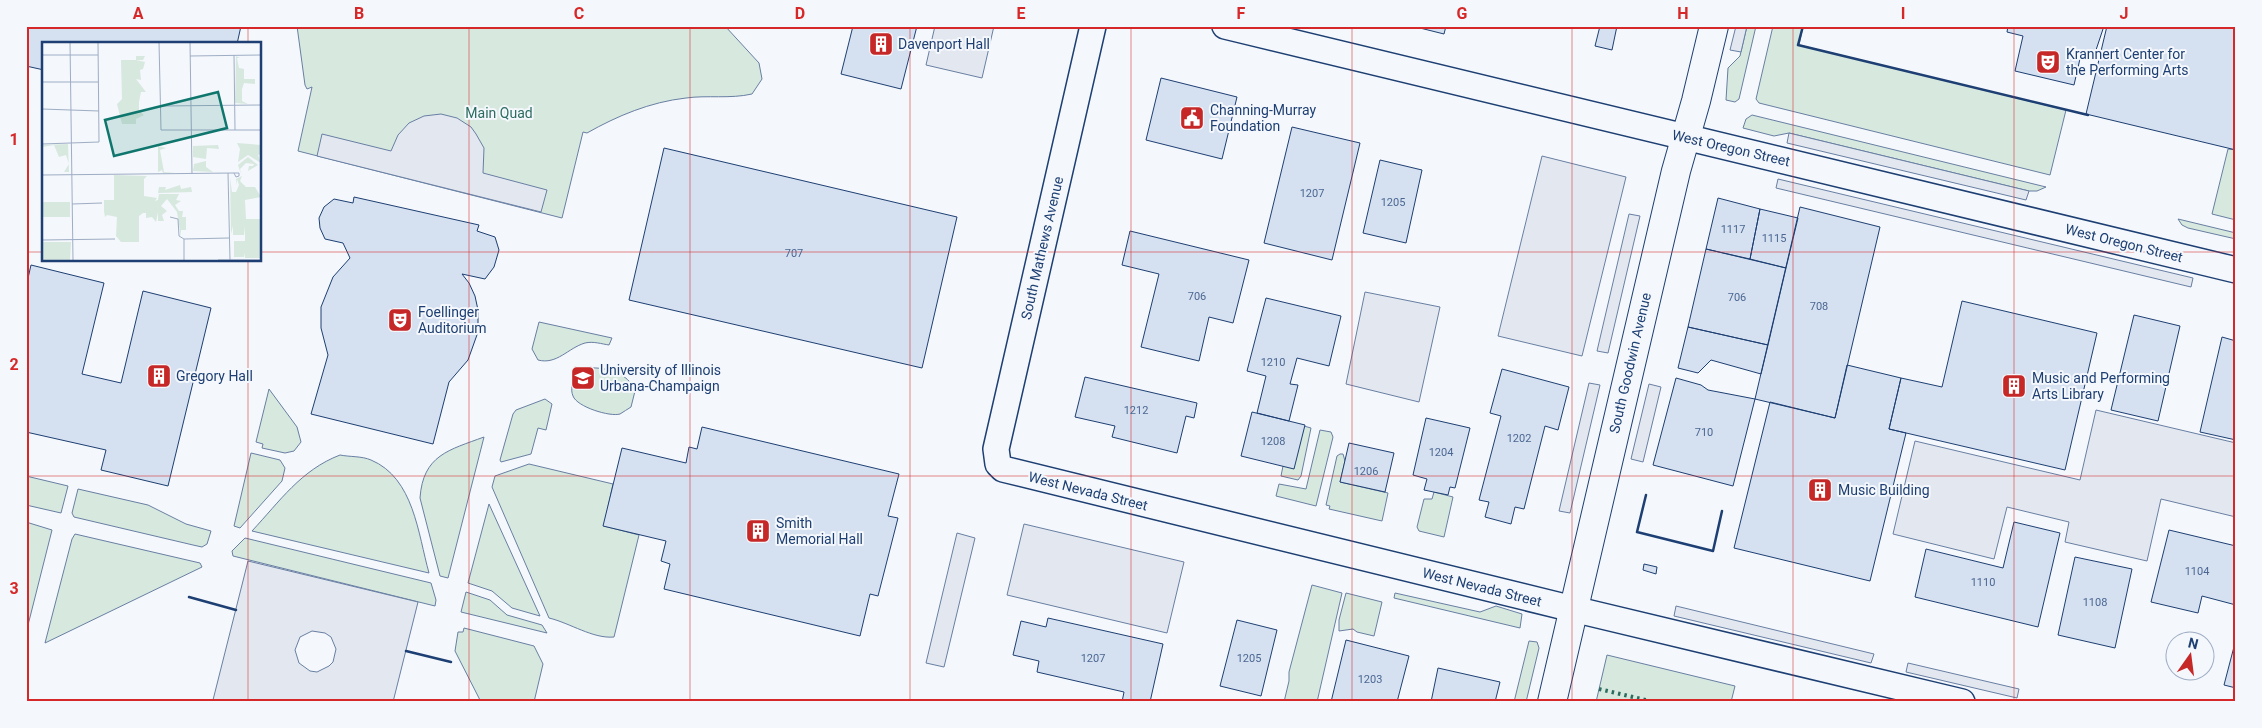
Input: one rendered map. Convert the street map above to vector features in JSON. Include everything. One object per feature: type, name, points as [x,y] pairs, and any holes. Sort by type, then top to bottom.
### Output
[{"type":"street","name":"South Mathews Avenue","points":[[1003,469],[998,464],[996,458],[998,440],[1093,26]]},
{"type":"street","name":"West Oregon Street","points":[[1225,26],[2236,270]]},
{"type":"street","name":"South Goodwin Avenue","points":[[1552,702],[1676,171],[1714,26]]},
{"type":"street","name":"West Nevada Street","points":[[1003,469],[1962,702]]},
{"type":"green space","name":"Main Quad","points":[[297,26],[725,26],[759,63],[762,79],[752,94],[673,100],[647,106],[610,121],[587,133],[583,132],[562,218],[298,151],[312,87],[307,89],[305,85]]},
{"type":"green space","points":[[1747,26],[1756,26],[1739,99],[1735,102],[1726,100],[1728,68],[1740,56]]},
{"type":"green space","points":[[1773,26],[1803,26],[1799,45],[2066,110],[2050,175],[1759,103],[1756,99]]},
{"type":"green space","points":[[1752,115],[2046,187],[2037,191],[2029,191],[1789,133],[1774,136],[1743,128],[1746,119]]},
{"type":"green space","points":[[2228,149],[2236,150],[2236,220],[2212,214]]},
{"type":"green space","points":[[2178,219],[2236,233],[2236,239],[2188,228],[2182,225]]},
{"type":"green space","points":[[539,322],[612,338],[609,345],[594,342],[585,343],[557,358],[545,361],[538,360],[532,349]]},
{"type":"green space","points":[[589,368],[616,372],[628,380],[635,391],[631,407],[615,415],[594,410],[576,400],[572,391],[575,376]]},
{"type":"green space","points":[[269,389],[297,427],[301,442],[294,451],[285,453],[262,448],[263,444],[256,442]]},
{"type":"green space","points":[[545,399],[552,404],[546,430],[538,428],[531,454],[501,462],[513,414],[516,410]]},
{"type":"green space","points":[[1304,426],[1311,428],[1301,476],[1298,480],[1281,476],[1283,466]]},
{"type":"green space","points":[[1320,430],[1331,432],[1333,437],[1316,506],[1276,496],[1279,484],[1306,489]]},
{"type":"green space","points":[[484,437],[448,578],[440,576],[420,498],[422,484],[426,472],[440,456]]},
{"type":"green space","points":[[251,453],[280,460],[285,468],[282,481],[240,528],[234,526]]},
{"type":"green space","points":[[1343,454],[1345,461],[1340,482],[1388,493],[1382,521],[1329,509],[1330,506],[1326,505],[1337,456]]},
{"type":"green space","points":[[340,455],[371,460],[385,468],[397,480],[412,509],[429,573],[252,531],[302,478],[326,461]]},
{"type":"green space","points":[[529,464],[613,484],[604,526],[639,535],[614,637],[598,636],[549,618],[492,487],[495,476]]},
{"type":"green space","points":[[26,476],[68,486],[61,513],[26,505]]},
{"type":"green space","points":[[78,489],[148,505],[186,524],[211,531],[207,544],[202,547],[74,517],[72,513]]},
{"type":"green space","points":[[1434,492],[1453,497],[1444,537],[1419,531],[1417,527],[1424,499],[1432,499]]},
{"type":"green space","points":[[489,504],[540,616],[512,608],[492,591],[468,583]]},
{"type":"green space","points":[[26,522],[52,530],[26,633]]},
{"type":"green space","points":[[75,534],[200,563],[202,567],[45,643],[72,539]]},
{"type":"green space","points":[[245,538],[431,583],[436,600],[435,606],[233,556],[232,551]]},
{"type":"green space","points":[[1312,585],[1342,593],[1317,702],[1284,702],[1289,672]]},
{"type":"green space","points":[[466,592],[490,600],[507,615],[542,625],[547,633],[461,612]]},
{"type":"green space","points":[[1346,593],[1382,602],[1374,636],[1357,632],[1353,629],[1339,631],[1339,620]]},
{"type":"green space","points":[[1395,593],[1480,612],[1496,606],[1522,614],[1520,628],[1394,598]]},
{"type":"green space","points":[[464,628],[534,646],[543,664],[534,702],[481,702],[455,651],[458,632],[463,632]]},
{"type":"green space","points":[[1529,641],[1537,642],[1539,648],[1526,702],[1514,702]]},
{"type":"green space","points":[[1607,655],[1735,686],[1731,702],[1596,702]]},
{"type":"shaded area","points":[[935,26],[994,26],[982,78],[926,65]]},
{"type":"shaded area","points":[[1736,26],[1747,26],[1741,52],[1730,50]]},
{"type":"shaded area","points":[[441,114],[457,118],[471,127],[476,134],[484,148],[483,173],[547,190],[541,212],[317,156],[322,134],[391,151],[398,135],[409,123],[424,116]]},
{"type":"shaded area","points":[[1789,133],[2029,191],[2026,200],[1787,143]]},
{"type":"shaded area","points":[[1542,156],[1626,177],[1582,356],[1498,336]]},
{"type":"shaded area","points":[[1778,179],[2193,278],[2191,287],[1776,188]]},
{"type":"shaded area","points":[[1629,214],[1640,216],[1608,353],[1597,351]]},
{"type":"shaded area","points":[[1365,292],[1440,307],[1419,402],[1346,384]]},
{"type":"shaded area","points":[[1589,383],[1600,385],[1570,513],[1559,511]]},
{"type":"shaded area","points":[[1649,384],[1661,387],[1643,462],[1631,459]]},
{"type":"shaded area","points":[[2096,410],[2236,443],[2236,517],[2161,499],[2147,561],[2065,542],[2069,522],[2007,507],[1994,559],[1893,534],[1915,441],[2080,480]]},
{"type":"shaded area","points":[[1024,524],[1184,562],[1167,633],[1007,595]]},
{"type":"shaded area","points":[[957,533],[975,538],[944,667],[926,663]]},
{"type":"shaded area","points":[[248,561],[418,602],[393,702],[213,700]],"holes":[[[312,631],[325,633],[331,637],[336,649],[333,662],[317,672],[310,671],[299,663],[295,650],[300,637]]]},
{"type":"shaded area","points":[[1676,606],[1874,654],[1871,663],[1674,616]]},
{"type":"shaded area","points":[[1908,663],[2019,689],[2017,698],[1906,672]]},
{"type":"building","points":[[26,26],[241,26],[237,42],[42,42],[42,70],[26,66]]},
{"type":"building","name":"Davenport Hall","points":[[853,26],[917,26],[901,89],[841,74]]},
{"type":"building","points":[[1412,26],[1446,26],[1444,34]]},
{"type":"building","points":[[1600,26],[1617,26],[1612,50],[1595,46]]},
{"type":"building","name":"Krannert Center for the Performing Arts","points":[[2008,26],[2104,26],[2095,53],[2082,50],[2074,85],[2015,71],[2023,36],[2007,32]]},
{"type":"building","points":[[2107,26],[2236,26],[2236,150],[2086,114]]},
{"type":"building","name":"Channing-Murray Foundation","points":[[1161,78],[1237,97],[1222,159],[1146,140]]},
{"type":"building","points":[[1292,127],[1360,143],[1332,260],[1264,243]]},
{"type":"building","points":[[664,148],[957,217],[922,368],[629,300]]},
{"type":"building","points":[[1380,160],[1422,170],[1406,243],[1363,233]]},
{"type":"building","name":"Foellinger Auditorium","points":[[354,197],[479,225],[477,231],[495,237],[499,250],[494,267],[485,279],[462,274],[475,296],[478,310],[478,332],[468,360],[449,382],[433,444],[311,414],[328,355],[321,328],[321,307],[333,277],[350,258],[343,243],[325,239],[320,228],[319,218],[324,207],[334,199],[353,203]]},
{"type":"building","points":[[1718,198],[1760,209],[1750,259],[1706,249]]},
{"type":"building","points":[[1800,207],[1880,227],[1835,418],[1755,399]]},
{"type":"building","points":[[1760,209],[1798,218],[1786,268],[1750,259]]},
{"type":"building","points":[[1130,231],[1249,260],[1233,323],[1209,317],[1199,361],[1141,347],[1159,274],[1122,265]]},
{"type":"building","points":[[1706,249],[1786,268],[1768,345],[1688,327]]},
{"type":"building","name":"Gregory Hall","points":[[31,265],[104,283],[82,374],[121,383],[143,291],[211,308],[168,486],[101,470],[106,450],[26,432],[26,287]]},
{"type":"building","points":[[1266,298],[1341,316],[1329,366],[1297,358],[1290,384],[1298,385],[1289,421],[1257,413],[1266,376],[1247,371]]},
{"type":"building","name":"Music and Performing Arts Library","points":[[1962,301],[2097,333],[2065,470],[1889,429],[1901,378],[1942,387]]},
{"type":"building","points":[[2134,315],[2180,326],[2158,421],[2111,410]]},
{"type":"building","points":[[1688,327],[1768,345],[1761,374],[1711,360],[1698,373],[1678,368]]},
{"type":"building","points":[[2222,337],[2236,341],[2236,440],[2200,432]]},
{"type":"building","name":"Music Building","points":[[1847,365],[1901,378],[1889,429],[1906,433],[1870,581],[1734,548],[1770,402],[1835,418]]},
{"type":"building","points":[[1502,369],[1569,387],[1558,430],[1545,426],[1524,509],[1515,507],[1511,524],[1485,517],[1489,502],[1479,500],[1501,416],[1490,413]]},
{"type":"building","points":[[1085,377],[1197,403],[1194,418],[1186,416],[1177,453],[1112,437],[1115,426],[1075,417]]},
{"type":"building","points":[[1676,378],[1701,385],[1708,390],[1755,399],[1733,486],[1653,465]]},
{"type":"building","points":[[1252,412],[1305,425],[1294,469],[1241,456]]},
{"type":"building","points":[[1426,418],[1470,428],[1455,488],[1450,487],[1448,495],[1424,490],[1427,479],[1413,475]]},
{"type":"building","name":"Smith Memorial Hall","points":[[702,427],[899,474],[888,516],[898,518],[878,596],[870,594],[860,636],[664,589],[670,564],[661,561],[666,541],[603,526],[622,448],[686,463],[689,447],[697,449]]},
{"type":"building","points":[[1349,443],[1394,453],[1385,492],[1340,482]]},
{"type":"building","points":[[2014,522],[2060,533],[2038,627],[1915,597],[1926,549],[2003,568]]},
{"type":"building","points":[[2169,530],[2236,546],[2236,605],[2202,596],[2198,613],[2151,602]]},
{"type":"building","points":[[2075,557],[2132,569],[2115,648],[2058,635]]},
{"type":"building","points":[[1644,564],[1657,567],[1656,574],[1643,570]]},
{"type":"building","points":[[1048,618],[1163,644],[1150,702],[1122,702],[1124,692],[1037,672],[1039,661],[1013,655],[1021,621],[1046,627]]},
{"type":"building","points":[[1237,620],[1277,630],[1261,696],[1220,686]]},
{"type":"building","points":[[2236,639],[2236,688],[2224,685]]},
{"type":"building","points":[[1346,640],[1409,656],[1397,702],[1331,702]]},
{"type":"building","points":[[1438,668],[1500,682],[1495,702],[1431,702]]},
{"type":"hedge","points":[[1599,689],[1654,702]]},
{"type":"wall","points":[[1803,26],[1798,45],[2088,115]]},
{"type":"wall","points":[[1646,495],[1637,532],[1713,551],[1722,511]]},
{"type":"wall","points":[[189,597],[236,610]]},
{"type":"wall","points":[[406,651],[451,662]]},
{"type":"place","name":"Davenport Hall","points":[[881,44]]},
{"type":"place","name":"Krannert Center for the Performing Arts","points":[[2048,62]]},
{"type":"place","name":"Channing-Murray Foundation","points":[[1192,118]]},
{"type":"place","name":"Foellinger Auditorium","points":[[400,320]]},
{"type":"place","name":"Gregory Hall","points":[[159,376]]},
{"type":"place","name":"University of Illinois Urbana-Champaign","points":[[583,378]]},
{"type":"place","name":"Music and Performing Arts Library","points":[[2014,386]]},
{"type":"place","name":"Music Building","points":[[1820,490]]},
{"type":"place","name":"Smith Memorial Hall","points":[[758,531]]}]
